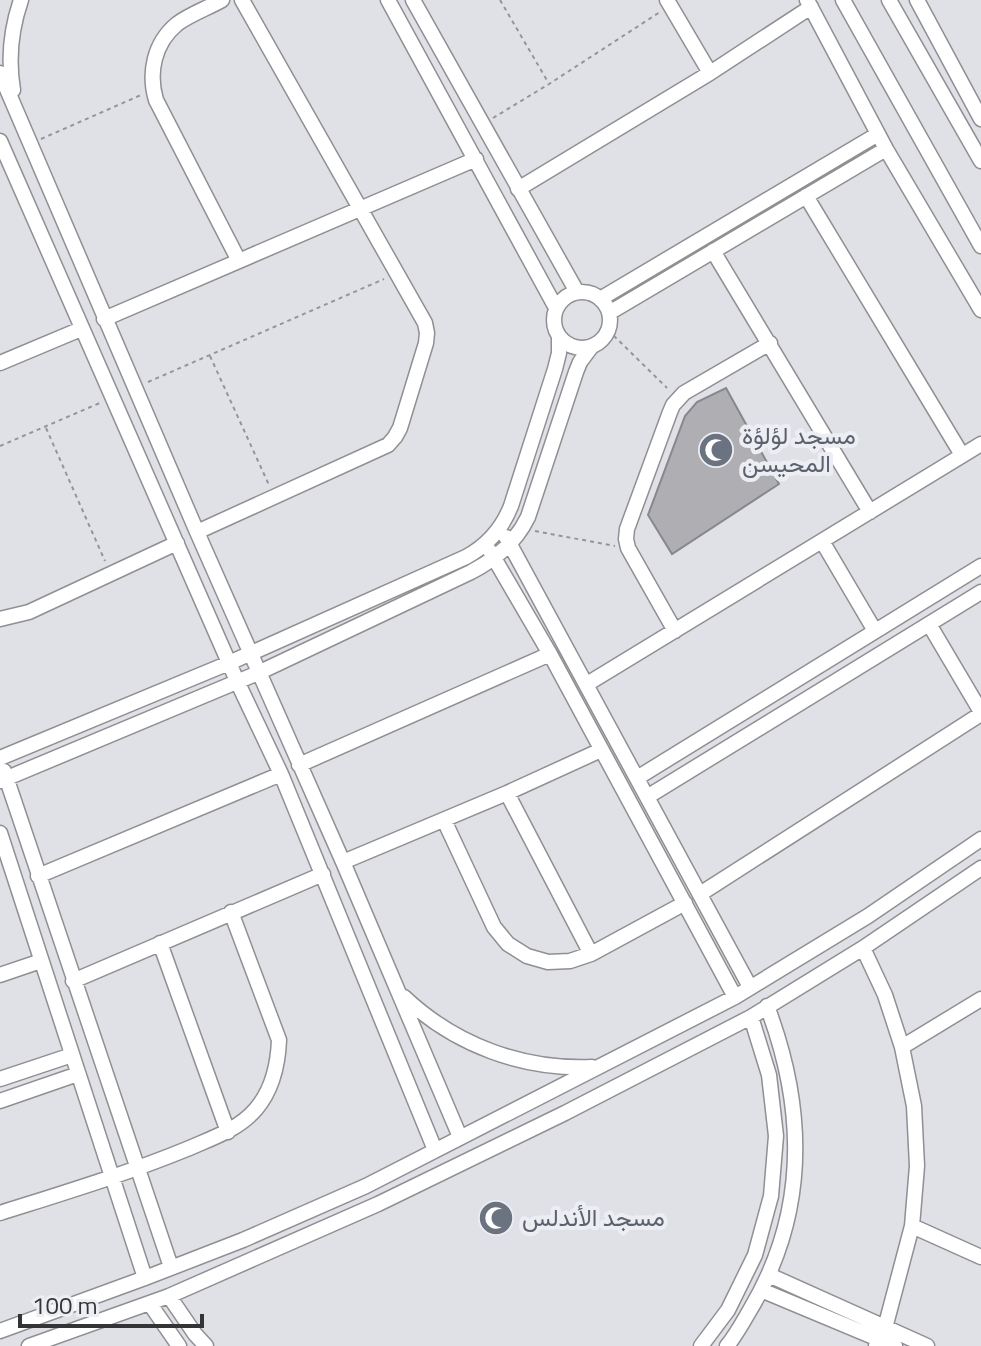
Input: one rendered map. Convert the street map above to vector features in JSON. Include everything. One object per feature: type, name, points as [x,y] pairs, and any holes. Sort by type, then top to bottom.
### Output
[{"type":"street","points":[[17,110],[11,60],[12,35],[21,0]]},
{"type":"street","points":[[222,0],[178,24],[165,37],[156,53],[152,71],[153,89],[239,261]]},
{"type":"street","points":[[197,532],[388,445],[400,428],[427,333],[425,323],[242,0]]},
{"type":"street","points":[[388,0],[556,308]]},
{"type":"street","points":[[413,0],[577,292]]},
{"type":"street","points":[[843,0],[981,246]]},
{"type":"street","points":[[889,0],[981,161]]},
{"type":"street","points":[[917,0],[981,119]]},
{"type":"street","points":[[668,3],[710,73]]},
{"type":"street","points":[[491,188],[514,182],[710,73],[809,4],[886,149],[981,310]]},
{"type":"street","points":[[0,73],[460,1137]]},
{"type":"street","points":[[600,299],[878,134]]},
{"type":"street","points":[[0,141],[229,663],[281,774],[435,1150]]},
{"type":"street","points":[[609,313],[886,149]]},
{"type":"street","points":[[104,319],[476,159]]},
{"type":"street","points":[[806,196],[962,455]]},
{"type":"street","points":[[713,251],[870,512]]},
{"type":"street","points":[[171,1267],[3,780],[0,759],[250,654],[466,557],[486,545],[501,527],[511,506],[555,369],[559,353],[559,337],[553,323],[556,308],[562,299],[577,292],[589,293],[600,299],[610,318],[608,330],[599,343],[577,348],[559,337]]},
{"type":"street","points":[[0,363],[81,329]]},
{"type":"street","points":[[675,631],[628,548],[627,529],[670,412],[678,399],[770,343]]},
{"type":"street","points":[[3,780],[258,673],[495,558],[510,544],[528,517],[576,372],[592,346]]},
{"type":"street","points":[[587,684],[981,444]]},
{"type":"street","points":[[501,527],[750,987]]},
{"type":"street","points":[[822,541],[875,631]]},
{"type":"street","points":[[0,619],[29,612],[177,543]]},
{"type":"street","points":[[486,545],[550,654],[735,997]]},
{"type":"street","points":[[637,778],[981,566]]},
{"type":"street","points":[[647,797],[981,592]]},
{"type":"street","points":[[700,894],[981,713],[929,624]]},
{"type":"street","points":[[299,765],[550,654]]},
{"type":"street","points":[[343,862],[601,750]]},
{"type":"street","points":[[38,876],[281,774]]},
{"type":"street","points":[[507,793],[591,954]]},
{"type":"street","points":[[444,820],[494,927],[508,944],[527,956],[548,962],[570,961],[591,954],[685,903]]},
{"type":"street","points":[[0,833],[145,1278]]},
{"type":"street","points":[[0,1331],[145,1278],[325,1205],[435,1150],[735,997],[868,916],[981,839]]},
{"type":"street","points":[[29,1346],[49,1342],[169,1296],[378,1204],[565,1113],[751,1017],[863,948],[981,868]]},
{"type":"street","points":[[73,981],[323,874]]},
{"type":"street","points":[[0,1213],[137,1170],[228,1132],[257,1109],[274,1076],[279,1040],[231,912]]},
{"type":"street","points":[[868,916],[881,936]]},
{"type":"street","points":[[160,943],[228,1132]]},
{"type":"street","points":[[863,948],[885,995],[902,1047],[914,1106],[917,1166],[912,1226],[880,1338]]},
{"type":"street","points":[[0,975],[41,961]]},
{"type":"street","points":[[398,992],[445,1029],[499,1054],[557,1067],[597,1067]]},
{"type":"street","points":[[902,1047],[981,999]]},
{"type":"street","points":[[727,1346],[769,1275],[793,1186],[792,1094],[787,1064],[767,1006]]},
{"type":"street","points":[[701,1346],[728,1310],[755,1255],[771,1196],[776,1136],[773,1105],[769,1075],[751,1017]]},
{"type":"street","points":[[0,1079],[72,1055]]},
{"type":"street","points":[[0,1101],[78,1074]]},
{"type":"street","points":[[423,1120],[448,1108]]},
{"type":"street","points":[[912,1226],[981,1257]]},
{"type":"street","points":[[769,1275],[895,1346]]},
{"type":"street","points":[[761,1290],[880,1338],[927,1346]]},
{"type":"street","points":[[169,1296],[206,1346]]},
{"type":"street","points":[[74,1303],[75,1314],[83,1327]]},
{"type":"street","points":[[150,1304],[179,1346]]},
{"type":"street","points":[[43,1315],[55,1326],[49,1342]]},
{"type":"path","points":[[500,0],[549,84]]},
{"type":"path","points":[[482,124],[549,84],[668,3]]},
{"type":"path","points":[[29,144],[153,89]]},
{"type":"path","points":[[135,388],[397,273]]},
{"type":"path","points":[[608,330],[678,399]]},
{"type":"path","points":[[210,355],[275,497]]},
{"type":"path","points":[[0,446],[113,397]]},
{"type":"path","points":[[45,427],[111,573]]},
{"type":"path","points":[[522,529],[628,548]]},
{"type":"building","name":"مسجد لؤلؤة المحيسن","points":[[726,388],[779,484],[672,554],[648,515],[685,416],[697,402]]},
{"type":"place","name":"مسجد لؤلؤة المحيسن","points":[[716,450]]},
{"type":"place","name":"مسجد الأندلس","points":[[496,1218]]}]
